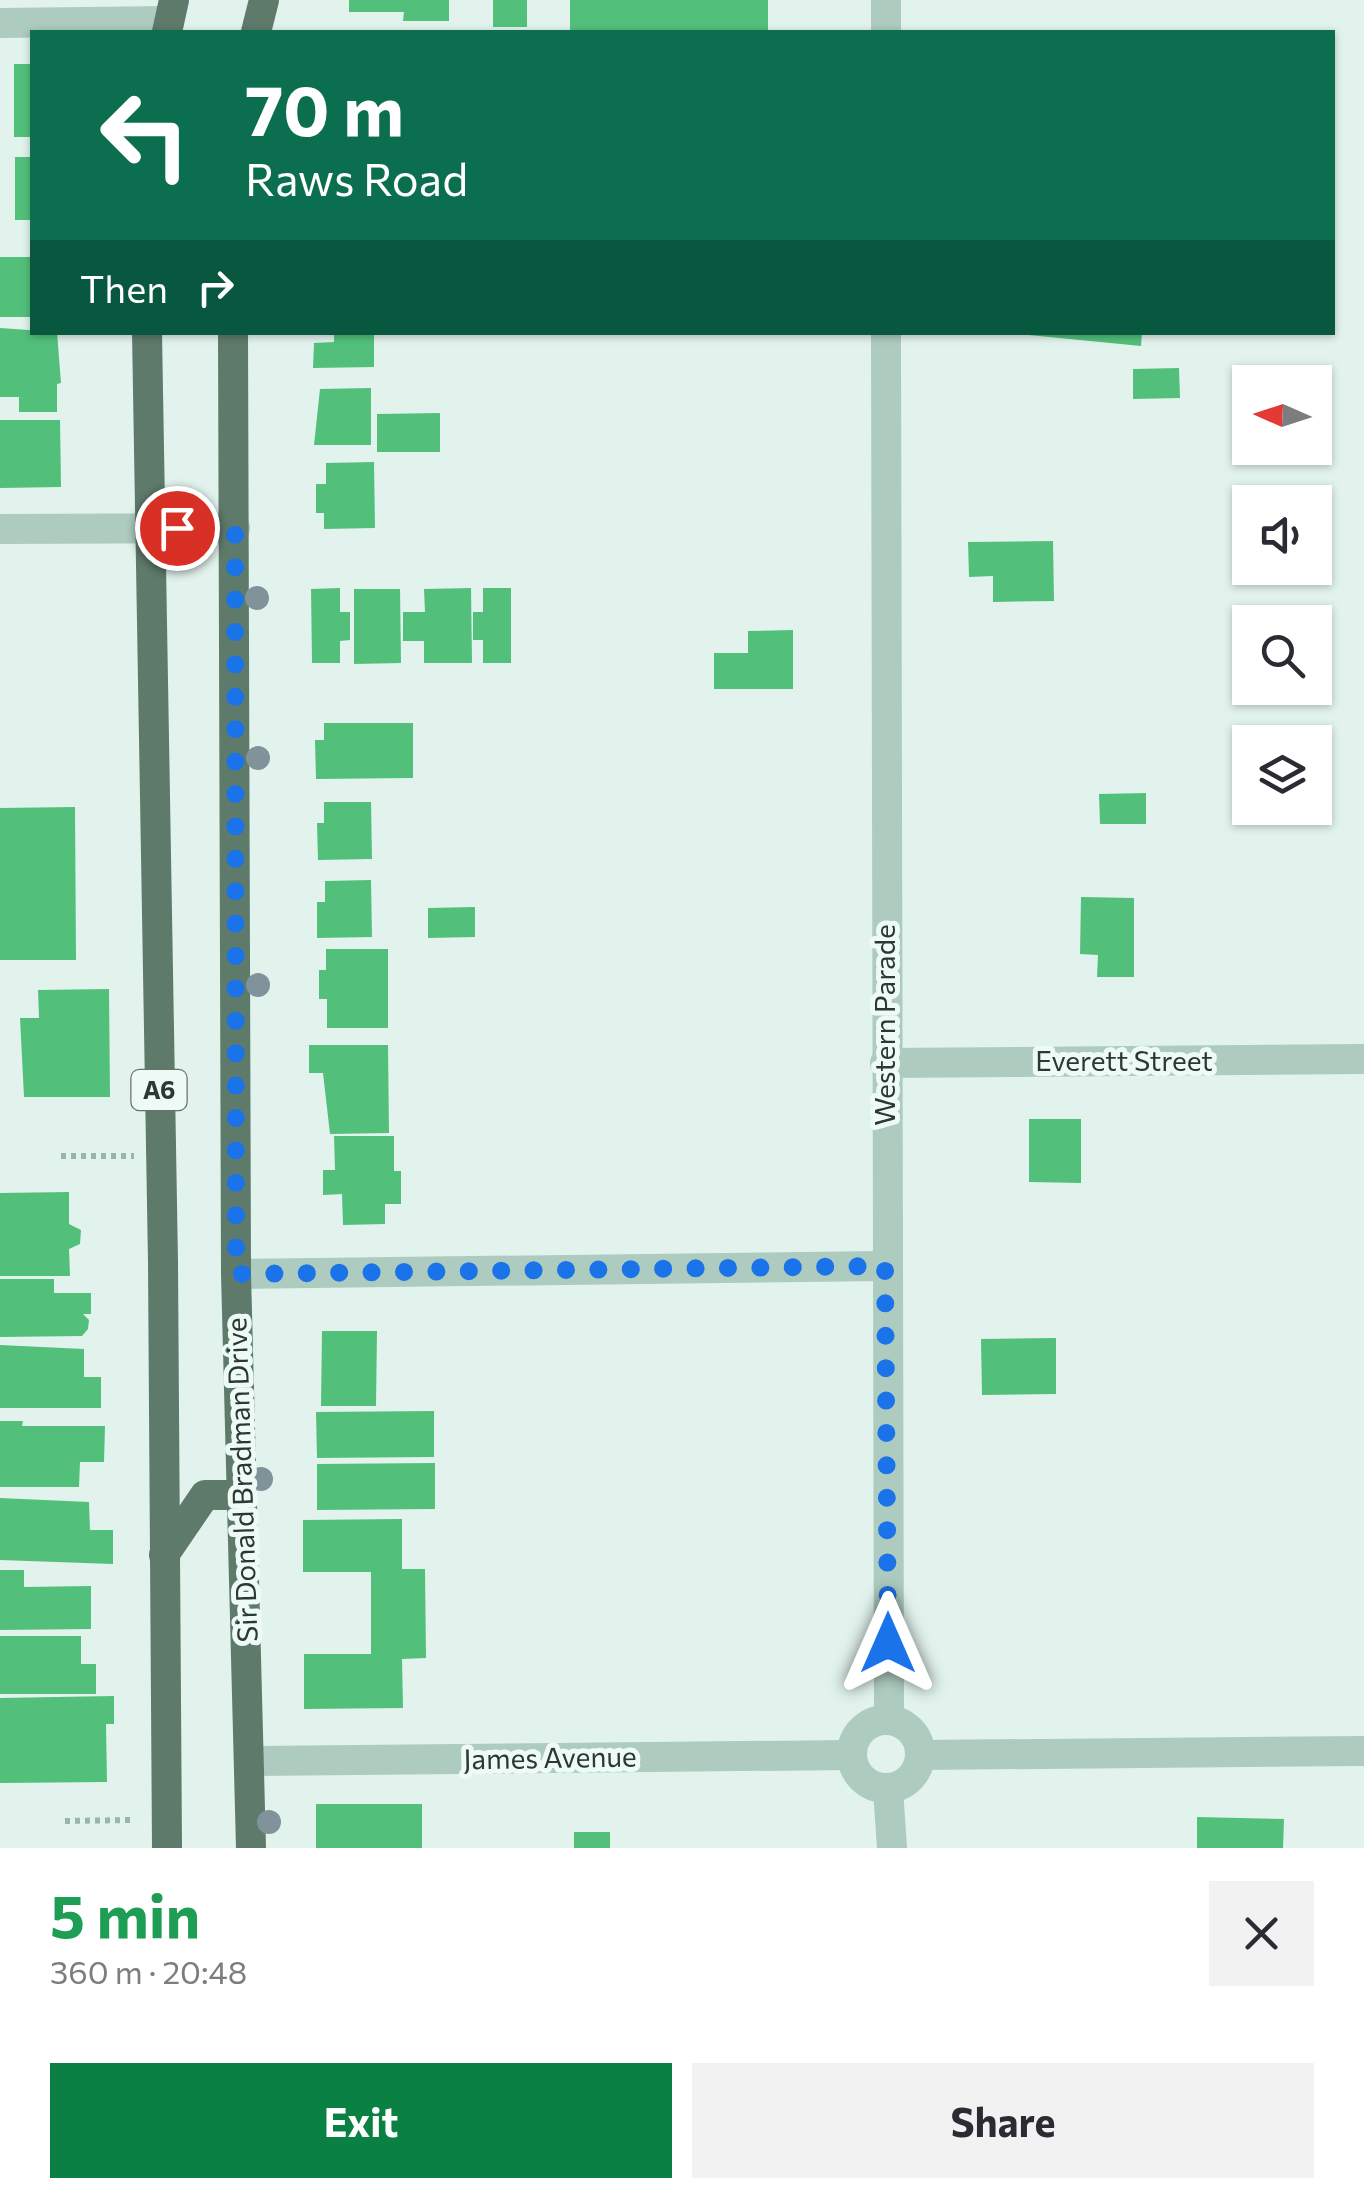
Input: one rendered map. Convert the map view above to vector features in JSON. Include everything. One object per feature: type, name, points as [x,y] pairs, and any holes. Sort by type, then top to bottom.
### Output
[{"type":"main road","points":[[256,30],[264,0]]},
{"type":"main road","name":"A6","points":[[148,335],[166,1848]]},
{"type":"main road","name":"Sir Donald Bradman Drive","points":[[233,335],[236,1274],[251,1848]]},
{"type":"main road","points":[[164,1555],[205,1495],[242,1495]]},
{"type":"street","points":[[886,0],[886,30]]},
{"type":"street","points":[[0,23],[170,18]]},
{"type":"street","name":"Western Parade","points":[[886,335],[884,1063],[888,1718]]},
{"type":"street","points":[[0,528],[235,528]]},
{"type":"street","name":"Everett Street","points":[[884,1063],[1364,1059]]},
{"type":"street","points":[[236,1274],[885,1266]]},
{"type":"street","points":[[888,1718],[902,1722],[917,1737],[921,1755],[918,1768],[904,1784],[888,1789],[875,1788],[858,1775],[851,1755],[852,1744],[866,1725],[888,1718]]},
{"type":"street","points":[[921,1755],[1364,1751]]},
{"type":"street","name":"James Avenue","points":[[250,1760],[851,1755]]},
{"type":"street","points":[[888,1789],[892,1848]]},
{"type":"path","points":[[61,1156],[160,1156]]},
{"type":"path","points":[[65,1821],[131,1820]]},
{"type":"building","points":[[349,0],[449,0],[449,21],[403,21],[404,12],[349,12]]},
{"type":"building","points":[[493,0],[527,0],[527,27],[493,27]]},
{"type":"building","points":[[570,0],[768,0],[768,30],[570,30]]},
{"type":"building","points":[[14,64],[30,64],[30,137],[14,137]]},
{"type":"building","points":[[15,157],[30,157],[30,220],[15,220]]},
{"type":"building","points":[[0,257],[30,257],[30,317],[0,317]]},
{"type":"building","points":[[0,328],[30,330],[30,335],[57,335],[61,383],[57,384],[57,412],[19,412],[19,397],[0,397]]},
{"type":"building","points":[[334,335],[374,335],[374,367],[313,368],[314,343],[334,342]]},
{"type":"building","points":[[1029,335],[1142,335],[1141,346]]},
{"type":"building","points":[[1179,368],[1180,398],[1133,399],[1133,369]]},
{"type":"building","points":[[371,388],[371,445],[314,445],[320,389]]},
{"type":"building","points":[[440,413],[440,452],[377,452],[377,414]]},
{"type":"building","points":[[0,420],[60,420],[61,487],[0,488]]},
{"type":"building","points":[[374,462],[375,528],[324,529],[324,513],[316,513],[316,484],[326,484],[326,463]]},
{"type":"building","points":[[1053,541],[1054,601],[993,602],[993,576],[969,577],[968,542]]},
{"type":"building","points":[[340,588],[340,612],[350,612],[350,640],[340,641],[340,663],[312,663],[311,589]]},
{"type":"building","points":[[471,588],[472,663],[424,663],[424,641],[403,641],[403,612],[425,612],[424,589]]},
{"type":"building","points":[[483,588],[511,588],[511,663],[483,663],[483,640],[473,640],[473,612],[483,612]]},
{"type":"building","points":[[354,589],[400,589],[401,663],[354,664]]},
{"type":"building","points":[[793,630],[793,689],[714,689],[714,653],[748,653],[748,631]]},
{"type":"building","points":[[324,723],[413,723],[413,778],[316,779],[315,740],[324,740]]},
{"type":"building","points":[[1146,793],[1146,824],[1100,824],[1099,794]]},
{"type":"building","points":[[324,802],[371,802],[372,859],[318,860],[317,823],[324,823]]},
{"type":"building","points":[[75,807],[76,960],[0,960],[0,808]]},
{"type":"building","points":[[371,880],[372,937],[317,938],[317,902],[325,902],[325,881]]},
{"type":"building","points":[[1081,897],[1134,898],[1134,977],[1097,977],[1098,955],[1080,954]]},
{"type":"building","points":[[475,907],[475,937],[428,938],[428,908]]},
{"type":"building","points":[[326,949],[388,949],[388,1028],[327,1028],[327,999],[319,999],[319,970],[326,970]]},
{"type":"building","points":[[109,989],[110,1097],[24,1097],[20,1018],[39,1018],[38,990]]},
{"type":"building","points":[[309,1045],[388,1045],[389,1133],[330,1134],[323,1073],[309,1073]]},
{"type":"building","points":[[1029,1119],[1081,1119],[1081,1183],[1029,1182]]},
{"type":"building","points":[[334,1136],[394,1136],[394,1171],[401,1171],[401,1204],[385,1204],[385,1224],[343,1225],[342,1194],[323,1195],[323,1170],[335,1170]]},
{"type":"building","points":[[69,1192],[69,1224],[81,1230],[80,1244],[69,1249],[70,1276],[0,1276],[0,1193]]},
{"type":"building","points":[[0,1279],[54,1279],[54,1293],[91,1293],[91,1314],[83,1314],[89,1320],[88,1329],[82,1336],[0,1337]]},
{"type":"building","points":[[322,1331],[377,1331],[376,1406],[321,1406]]},
{"type":"building","points":[[1056,1338],[1056,1394],[982,1395],[981,1339]]},
{"type":"building","points":[[0,1345],[84,1349],[84,1377],[101,1377],[101,1408],[0,1408]]},
{"type":"building","points":[[434,1411],[434,1457],[317,1458],[316,1412]]},
{"type":"building","points":[[0,1421],[23,1421],[22,1426],[105,1426],[104,1462],[80,1462],[79,1487],[0,1487]]},
{"type":"building","points":[[435,1463],[435,1509],[317,1510],[317,1464]]},
{"type":"building","points":[[0,1498],[89,1502],[90,1530],[113,1530],[113,1564],[0,1560]]},
{"type":"building","points":[[402,1519],[402,1569],[425,1569],[426,1658],[402,1659],[403,1708],[304,1709],[304,1654],[371,1654],[371,1572],[303,1572],[303,1520]]},
{"type":"building","points":[[0,1570],[24,1570],[24,1587],[91,1586],[91,1629],[0,1630]]},
{"type":"building","points":[[0,1636],[81,1636],[81,1664],[96,1664],[96,1694],[0,1694]]},
{"type":"building","points":[[114,1696],[114,1724],[106,1724],[107,1782],[0,1783],[0,1698]]},
{"type":"building","points":[[316,1804],[422,1804],[422,1848],[316,1848]]},
{"type":"building","points":[[1197,1817],[1284,1819],[1283,1848],[1197,1848]]},
{"type":"building","points":[[574,1832],[610,1832],[610,1848],[574,1848]]},
{"type":"route","points":[[177,528],[235,528],[236,1274],[885,1266],[888,1643]]}]
